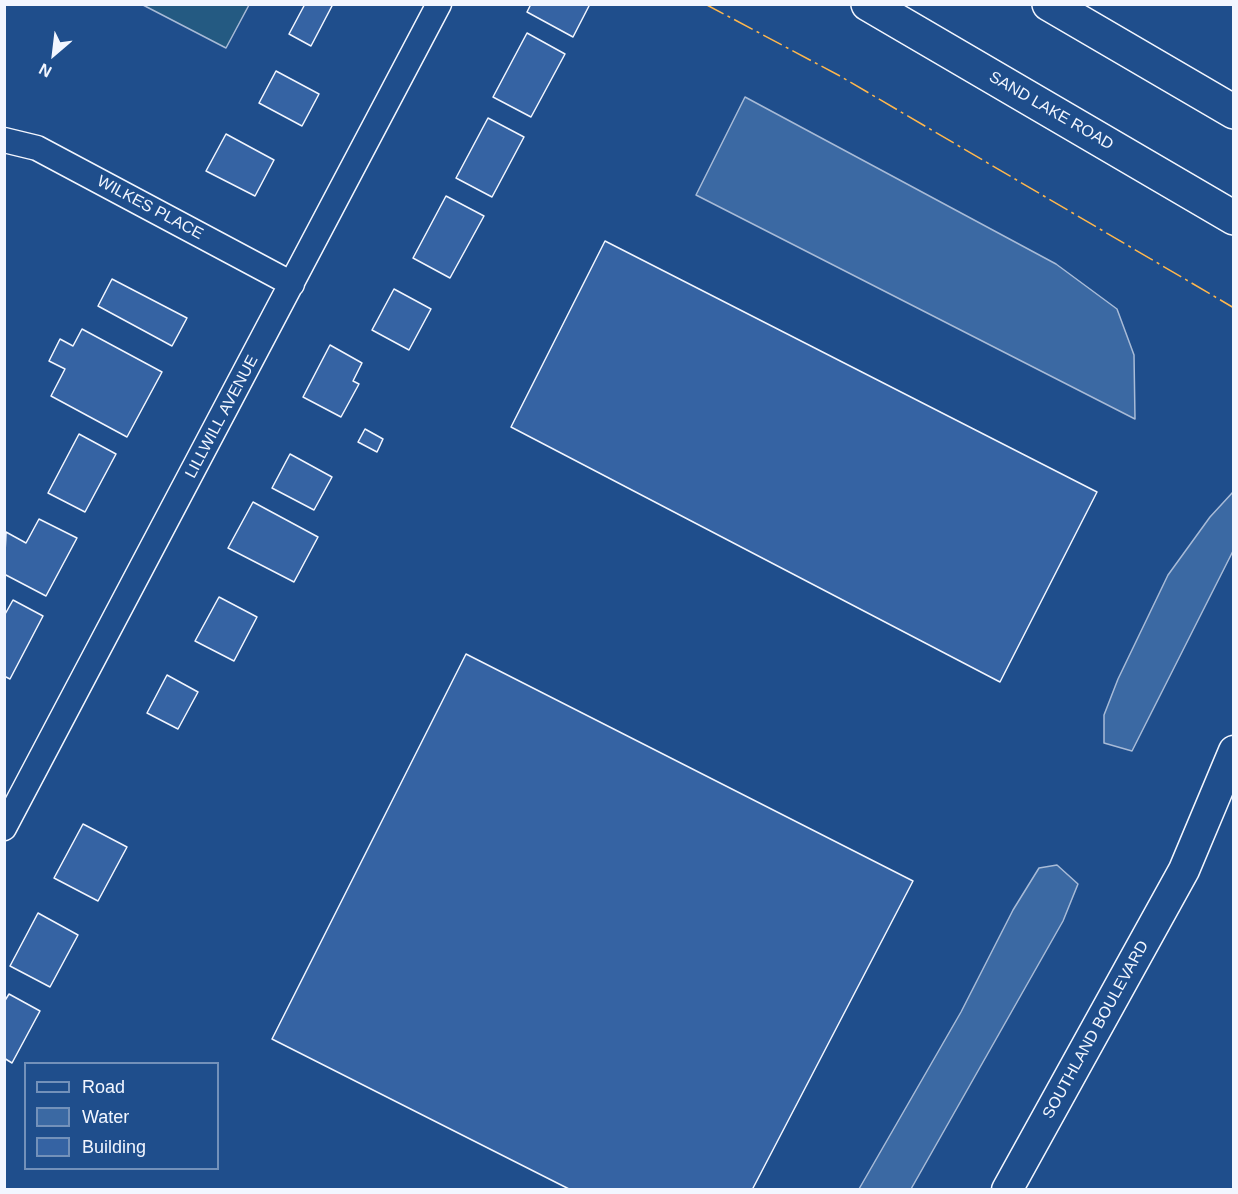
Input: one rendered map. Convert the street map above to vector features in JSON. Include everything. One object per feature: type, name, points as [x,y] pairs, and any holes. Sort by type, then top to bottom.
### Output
[{"type":"main road","name":"SAND LAKE ROAD","points":[[868,4],[1233,218]]},
{"type":"main road","points":[[1049,4],[1233,112]]},
{"type":"street","name":"LILLWILL AVENUE","points":[[4,828],[439,4]]},
{"type":"street","name":"WILKES PLACE","points":[[4,140],[37,148],[292,284]]},
{"type":"street","name":"SOUTHLAND BOULEVARD","points":[[1184,870],[1233,751]]},
{"type":"street","name":"SOUTHLAND BOULEVARD","points":[[1007,1190],[1184,870],[1233,801]]},
{"type":"shaded area","points":[[143,5],[249,5],[226,48]]},
{"type":"water","points":[[745,97],[1056,264],[1117,309],[1134,355],[1135,419],[696,195]]},
{"type":"water","points":[[1233,492],[1233,551],[1132,751],[1104,743],[1104,715],[1118,679],[1168,575],[1210,517]]},
{"type":"water","points":[[1057,865],[1078,884],[1063,921],[911,1189],[859,1189],[961,1012],[1013,910],[1039,868]]},
{"type":"building","points":[[305,4],[333,4],[311,46],[289,34]]},
{"type":"building","points":[[531,4],[590,4],[573,37],[527,12]]},
{"type":"building","points":[[527,33],[565,54],[531,117],[493,97]]},
{"type":"building","points":[[276,71],[319,94],[302,126],[259,103]]},
{"type":"building","points":[[488,118],[524,137],[492,197],[456,178]]},
{"type":"building","points":[[226,134],[274,160],[255,196],[206,171]]},
{"type":"building","points":[[446,196],[484,216],[450,278],[413,258]]},
{"type":"building","points":[[605,241],[1097,492],[1000,682],[511,427]]},
{"type":"building","points":[[112,279],[187,318],[172,346],[98,306]]},
{"type":"building","points":[[394,289],[431,309],[409,350],[372,330]]},
{"type":"building","points":[[82,329],[162,372],[127,437],[51,396],[65,369],[49,361],[60,339],[73,346]]},
{"type":"building","points":[[330,345],[362,363],[353,381],[359,384],[341,417],[303,397]]},
{"type":"building","points":[[365,429],[383,439],[377,452],[358,442]]},
{"type":"building","points":[[79,434],[116,454],[85,512],[48,493]]},
{"type":"building","points":[[290,454],[332,477],[314,510],[272,488]]},
{"type":"building","points":[[253,502],[318,537],[294,582],[228,548]]},
{"type":"building","points":[[39,519],[77,538],[46,596],[4,574],[6,532],[26,543]]},
{"type":"building","points":[[219,597],[257,617],[234,661],[195,641]]},
{"type":"building","points":[[13,600],[43,616],[10,679],[4,676],[4,616]]},
{"type":"building","points":[[466,654],[913,881],[752,1190],[571,1190],[272,1039]]},
{"type":"building","points":[[167,675],[198,692],[178,729],[147,713]]},
{"type":"building","points":[[83,824],[127,847],[98,901],[54,878]]},
{"type":"building","points":[[38,913],[78,935],[50,987],[10,966]]},
{"type":"building","points":[[9,994],[40,1011],[12,1063],[4,1058],[4,1002]]},
{"type":"power","points":[[705,4],[840,76],[1234,308]]}]
